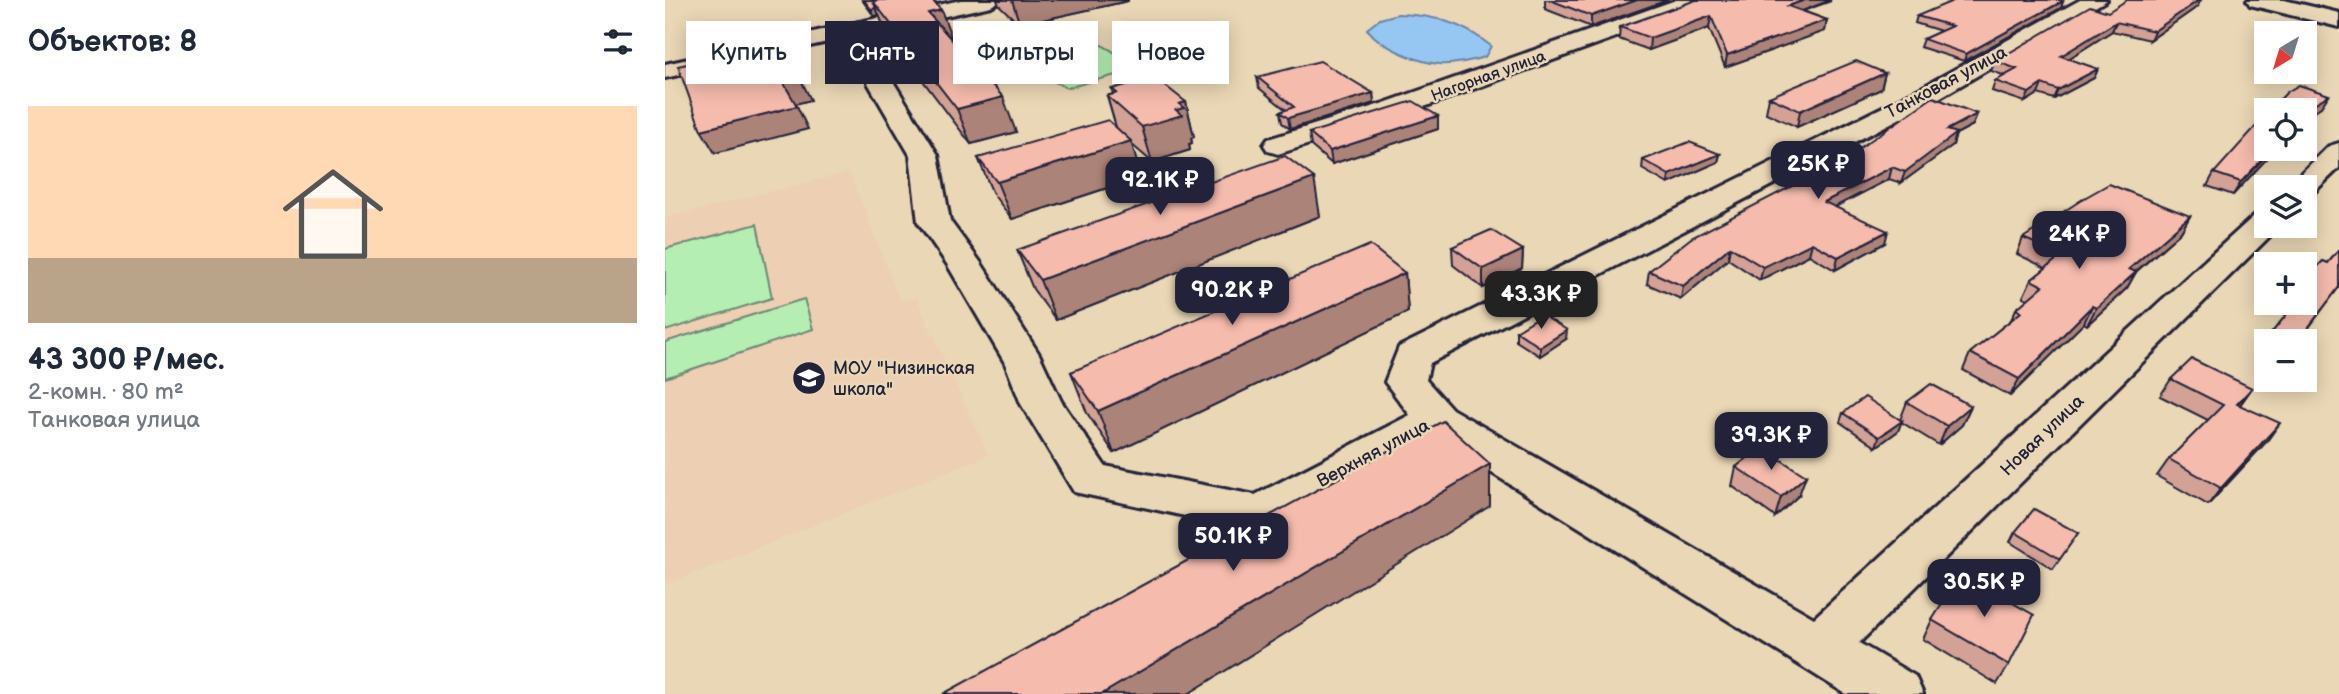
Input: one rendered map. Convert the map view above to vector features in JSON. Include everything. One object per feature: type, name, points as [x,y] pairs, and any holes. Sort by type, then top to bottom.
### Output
[{"type":"street","points":[[895,21],[991,0]]},
{"type":"street","name":"Нагорная улица","points":[[1278,145],[1393,109],[1696,0]]},
{"type":"street","name":"Танковая улица","points":[[1437,419],[1405,382],[1413,356],[1930,93],[2096,0]]},
{"type":"street","points":[[2258,0],[2339,20]]},
{"type":"street","points":[[665,71],[825,36]]},
{"type":"street","name":"Верхняя улица","points":[[882,84],[924,155],[934,222],[964,263],[1025,363],[1042,404],[1090,480],[1259,514],[1437,419],[1895,694]]},
{"type":"street","points":[[2315,175],[2339,152]]},
{"type":"street","name":"Новая улица","points":[[1818,649],[2254,233]]},
{"type":"shaded area","name":"МОУ \"Низинская школа\"","points":[[849,172],[900,301],[916,298],[988,455],[665,585],[665,218]]},
{"type":"green space","points":[[1098,44],[1112,51],[1112,76],[1098,80]]},
{"type":"green space","points":[[1059,84],[1082,84],[1067,88]]},
{"type":"green space","points":[[757,224],[772,298],[665,331],[665,249]]},
{"type":"green space","points":[[804,299],[813,329],[665,378],[665,342]]},
{"type":"water","points":[[1398,14],[1447,22],[1470,31],[1491,46],[1485,57],[1461,63],[1422,61],[1381,42],[1367,29],[1380,19]]},
{"type":"building","points":[[864,0],[880,0],[873,1],[876,8],[871,9]]},
{"type":"building","points":[[932,0],[941,10],[928,13],[935,21],[889,21],[873,1]]},
{"type":"building","points":[[1550,0],[1637,0],[1591,16]]},
{"type":"building","points":[[1696,0],[1805,0],[1788,6],[1827,20],[1727,55],[1711,16],[1650,38],[1620,27]]},
{"type":"building","points":[[1955,0],[2063,1],[1966,54],[1923,39],[1952,26],[1917,16]]},
{"type":"building","points":[[2127,0],[2199,0],[2154,31],[2116,22],[2061,56],[2098,69],[2058,90],[2042,84],[2029,93],[1995,81],[2017,69],[1995,61],[2090,6],[2108,12]]},
{"type":"building","points":[[939,25],[953,41],[953,84],[991,84],[1003,97],[957,109],[938,84]]},
{"type":"building","points":[[1320,61],[1373,93],[1288,118],[1280,112],[1294,107],[1257,77]]},
{"type":"building","points":[[1856,61],[1885,73],[1800,111],[1769,97]]},
{"type":"building","points":[[686,64],[686,84],[784,84],[797,106],[701,130],[678,66]]},
{"type":"building","points":[[1130,84],[1163,84],[1186,102],[1179,104],[1184,108],[1176,110],[1182,115],[1142,127],[1107,96],[1117,93],[1112,89]]},
{"type":"building","points":[[2299,85],[2329,95],[2317,102],[2317,98],[2281,98]]},
{"type":"building","points":[[1933,97],[1977,114],[1947,130],[1957,133],[1905,172],[1892,167],[1824,202],[1888,231],[1838,257],[1812,243],[1763,267],[1730,247],[1683,286],[1649,271],[1691,238],[1825,169],[1828,170]]},
{"type":"building","points":[[1413,101],[1438,116],[1330,151],[1309,133]]},
{"type":"building","points":[[1108,120],[1131,141],[997,182],[978,158]]},
{"type":"building","points":[[2254,128],[2254,161],[2261,161],[2241,182],[2214,173]]},
{"type":"building","points":[[1689,142],[1720,154],[1669,175],[1643,160]]},
{"type":"building","points":[[1285,156],[1314,178],[1040,280],[1017,250]]},
{"type":"building","points":[[2109,184],[2190,216],[2129,269],[2136,272],[2096,308],[2092,306],[2019,379],[1970,353],[2021,312],[2016,309],[2043,286],[2031,280],[2062,255],[2023,238]]},
{"type":"building","points":[[1491,230],[1523,250],[1483,269],[1452,247]]},
{"type":"building","points":[[1370,245],[1405,273],[1098,411],[1071,372]]},
{"type":"building","points":[[2339,250],[2339,287],[2307,329],[2275,329],[2286,315],[2317,315],[2317,267],[2323,261],[2328,263]]},
{"type":"building","points":[[1542,315],[1567,330],[1540,347],[1516,331]]},
{"type":"building","points":[[2192,359],[2252,388],[2237,404],[2280,423],[2221,488],[2169,459],[2223,405],[2171,379]]},
{"type":"building","points":[[1931,384],[1971,406],[1947,426],[1907,402]]},
{"type":"building","points":[[1865,397],[1902,421],[1879,437],[1843,413]]},
{"type":"building","points":[[1443,421],[1490,464],[1102,694],[943,694]]},
{"type":"building","points":[[1761,447],[1806,476],[1781,497],[1736,467]]},
{"type":"building","points":[[2034,509],[2078,533],[2060,559],[2015,532]]},
{"type":"building","points":[[1961,574],[2034,615],[2009,665],[1932,620]]},
{"type":"place","name":"МОУ \"Низинская школа\"","points":[[809,378]]}]
